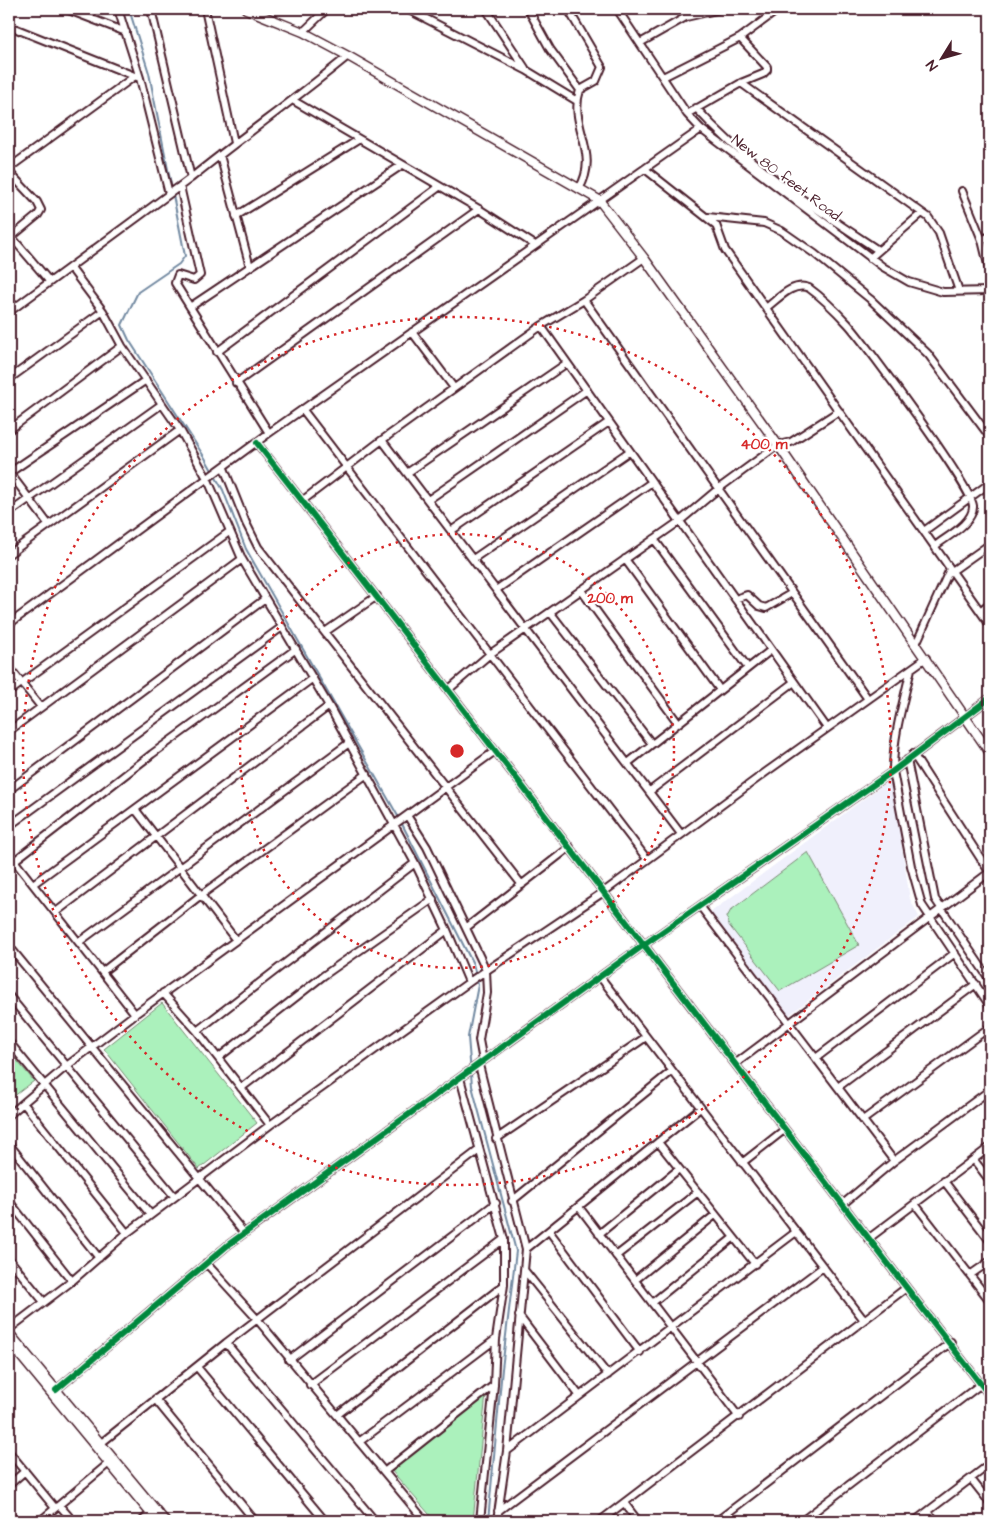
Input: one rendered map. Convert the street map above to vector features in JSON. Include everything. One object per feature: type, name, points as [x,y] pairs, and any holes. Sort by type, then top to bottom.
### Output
[{"type":"street","points":[[66,9],[126,32]]},
{"type":"street","points":[[118,9],[126,32],[169,194]]},
{"type":"street","points":[[151,9],[191,178]]},
{"type":"street","points":[[204,9],[234,144]]},
{"type":"street","points":[[246,9],[303,32],[348,56],[599,200],[644,258],[778,445],[990,753]]},
{"type":"street","points":[[303,32],[327,9]]},
{"type":"street","points":[[406,9],[526,70],[577,101]]},
{"type":"street","points":[[486,9],[526,70]]},
{"type":"street","points":[[528,9],[550,48],[580,90]]},
{"type":"street","points":[[568,9],[602,67],[596,81],[580,90],[577,101],[576,110],[588,168],[586,178],[579,189]]},
{"type":"street","name":"New 80 feet Road","points":[[617,9],[686,114],[701,129],[870,258],[909,282],[943,292],[990,291]]},
{"type":"street","points":[[640,43],[686,17],[721,9]]},
{"type":"street","points":[[663,77],[740,38],[779,9]]},
{"type":"street","points":[[9,26],[138,77]]},
{"type":"street","points":[[686,114],[741,83],[763,74],[767,70],[767,67],[740,38]]},
{"type":"street","points":[[9,312],[294,101],[348,56]]},
{"type":"street","points":[[9,168],[138,77]]},
{"type":"street","points":[[741,83],[922,213],[939,233],[959,291]]},
{"type":"street","points":[[294,101],[479,209],[534,245]]},
{"type":"street","points":[[696,108],[720,135],[754,164],[878,250]]},
{"type":"street","points":[[9,624],[208,480],[269,433],[701,129]]},
{"type":"street","points":[[236,216],[358,140]]},
{"type":"street","points":[[220,155],[250,267]]},
{"type":"street","points":[[190,307],[402,165]]},
{"type":"street","points":[[645,168],[708,217],[720,231],[725,250],[990,625]]},
{"type":"street","points":[[9,172],[37,202],[41,210],[10,237],[50,282]]},
{"type":"street","points":[[180,186],[200,275],[194,280],[178,275],[175,284],[269,433]]},
{"type":"street","points":[[217,352],[439,187]]},
{"type":"street","points":[[962,191],[982,240],[990,273]]},
{"type":"street","points":[[236,383],[479,209]]},
{"type":"street","points":[[870,258],[922,213]]},
{"type":"street","points":[[708,217],[764,223],[782,230],[815,254],[870,299],[928,354],[990,437]]},
{"type":"street","points":[[982,240],[990,236]]},
{"type":"street","points":[[302,501],[382,440],[541,326],[584,300],[644,258]]},
{"type":"street","points":[[70,267],[102,311],[122,346],[180,430],[208,480],[242,559],[313,678],[396,826],[416,863],[472,980]]},
{"type":"street","points":[[766,308],[798,285],[814,292],[860,339],[972,497],[974,505],[969,518],[934,546]]},
{"type":"street","points":[[584,300],[868,699]]},
{"type":"street","points":[[9,379],[102,311]]},
{"type":"street","points":[[541,326],[827,728]]},
{"type":"street","points":[[412,332],[454,388]]},
{"type":"street","points":[[9,430],[122,346]]},
{"type":"street","points":[[407,473],[567,363]]},
{"type":"street","points":[[49,524],[9,473],[146,380]]},
{"type":"street","points":[[428,500],[586,390]]},
{"type":"street","points":[[9,513],[162,404]]},
{"type":"street","points":[[303,410],[647,859]]},
{"type":"street","points":[[448,690],[490,654],[680,521],[718,489],[778,445],[791,442],[839,411]]},
{"type":"street","points":[[451,531],[609,422]]},
{"type":"street","points":[[9,554],[180,430]]},
{"type":"street","points":[[382,440],[681,834]]},
{"type":"street","points":[[257,443],[377,596],[495,752],[605,891],[784,1130],[906,1288],[951,1342],[990,1396]]},
{"type":"street","points":[[473,559],[630,451]]},
{"type":"street","points":[[224,468],[246,523],[258,547],[522,886]]},
{"type":"street","points":[[496,590],[652,482]]},
{"type":"street","points":[[924,531],[990,483]]},
{"type":"street","points":[[9,692],[230,532]]},
{"type":"street","points":[[654,539],[748,668]]},
{"type":"street","points":[[916,644],[951,570],[990,544]]},
{"type":"street","points":[[9,731],[242,559]]},
{"type":"street","points":[[625,559],[720,690]]},
{"type":"street","points":[[581,590],[678,723]]},
{"type":"street","points":[[735,598],[748,595],[759,606],[766,608],[792,593]]},
{"type":"street","points":[[325,632],[377,596]]},
{"type":"street","points":[[9,790],[265,600]]},
{"type":"street","points":[[980,611],[990,603]]},
{"type":"street","points":[[550,612],[652,744]]},
{"type":"street","points":[[9,826],[282,627]]},
{"type":"street","points":[[14,861],[152,754],[296,650]]},
{"type":"street","points":[[628,763],[771,650]]},
{"type":"street","points":[[9,1329],[72,1281],[127,1233],[174,1196],[270,1125],[484,971],[605,891],[827,728],[926,658]]},
{"type":"street","points":[[9,667],[41,707]]},
{"type":"street","points":[[911,668],[893,743],[892,771],[918,896],[930,918],[990,1006]]},
{"type":"street","points":[[33,884],[313,678]]},
{"type":"street","points":[[650,791],[794,682]]},
{"type":"street","points":[[56,1390],[244,1233],[601,978],[645,944],[892,771],[912,754],[990,698]]},
{"type":"street","points":[[56,912],[329,706]]},
{"type":"street","points":[[79,942],[349,743]]},
{"type":"street","points":[[9,1115],[24,1104],[44,1084],[91,1047],[235,939],[396,826],[495,752]]},
{"type":"street","points":[[734,1064],[990,872],[912,754]]},
{"type":"street","points":[[907,760],[931,887],[942,909],[990,980]]},
{"type":"street","points":[[102,972],[201,895],[367,774]]},
{"type":"street","points":[[135,809],[235,939]]},
{"type":"street","points":[[408,817],[427,847],[467,926],[484,971],[487,993],[478,1040],[481,1063],[496,1139],[526,1249],[507,1452],[497,1521]]},
{"type":"street","points":[[467,926],[522,886],[570,847]]},
{"type":"street","points":[[9,854],[135,1014]]},
{"type":"street","points":[[196,1031],[416,863]]},
{"type":"street","points":[[218,1058],[323,976],[433,899]]},
{"type":"street","points":[[700,906],[894,1161]]},
{"type":"street","points":[[241,1088],[448,930]]},
{"type":"street","points":[[9,946],[244,1233]]},
{"type":"street","points":[[816,1058],[955,954]]},
{"type":"street","points":[[601,978],[699,1109],[864,1320]]},
{"type":"street","points":[[838,1087],[976,984]]},
{"type":"street","points":[[163,993],[218,1058],[270,1125]]},
{"type":"street","points":[[9,996],[68,1065],[174,1196]]},
{"type":"street","points":[[863,1120],[990,1027]]},
{"type":"street","points":[[496,1139],[646,1037]]},
{"type":"street","points":[[9,1042],[151,1215]]},
{"type":"street","points":[[512,1201],[672,1071]]},
{"type":"street","points":[[460,1078],[479,1150],[496,1204],[504,1239],[504,1285],[496,1339],[494,1385],[480,1521]]},
{"type":"street","points":[[843,1204],[894,1161],[990,1090]]},
{"type":"street","points":[[24,1104],[127,1233]]},
{"type":"street","points":[[526,1249],[699,1109]]},
{"type":"street","points":[[742,1163],[784,1130]]},
{"type":"street","points":[[658,1142],[755,1264]]},
{"type":"street","points":[[9,1144],[99,1258]]},
{"type":"street","points":[[868,1239],[990,1147]]},
{"type":"street","points":[[100,1444],[226,1343],[479,1150]]},
{"type":"street","points":[[974,1160],[990,1181]]},
{"type":"street","points":[[599,1234],[679,1168]]},
{"type":"street","points":[[944,1181],[990,1241]]},
{"type":"street","points":[[616,1256],[698,1192]]},
{"type":"street","points":[[9,1201],[72,1281]]},
{"type":"street","points":[[289,1360],[496,1204]]},
{"type":"street","points":[[915,1204],[990,1301]]},
{"type":"street","points":[[579,1207],[738,1417]]},
{"type":"street","points":[[634,1280],[716,1215]]},
{"type":"street","points":[[548,1231],[640,1352]]},
{"type":"street","points":[[507,1452],[579,1395],[672,1329],[796,1232]]},
{"type":"street","points":[[652,1303],[734,1238]]},
{"type":"street","points":[[310,1384],[504,1239]]},
{"type":"street","points":[[9,1259],[44,1302]]},
{"type":"street","points":[[970,1275],[990,1261]]},
{"type":"street","points":[[206,1263],[257,1319],[289,1360],[425,1521]]},
{"type":"street","points":[[498,1511],[823,1267]]},
{"type":"street","points":[[525,1271],[608,1375]]},
{"type":"street","points":[[337,1415],[504,1285]]},
{"type":"street","points":[[600,1521],[625,1504],[906,1288]]},
{"type":"street","points":[[520,1316],[579,1395]]},
{"type":"street","points":[[9,1333],[164,1521]]},
{"type":"street","points":[[359,1442],[496,1339]]},
{"type":"street","points":[[9,1342],[157,1521]]},
{"type":"street","points":[[717,1521],[951,1342]]},
{"type":"street","points":[[226,1343],[375,1521]]},
{"type":"street","points":[[196,1368],[325,1521]]},
{"type":"street","points":[[802,1521],[981,1384]]},
{"type":"street","points":[[384,1472],[494,1385]]},
{"type":"street","points":[[155,1399],[255,1521]]},
{"type":"street","points":[[9,1452],[57,1506],[73,1521]]},
{"type":"street","points":[[40,1521],[109,1463]]},
{"type":"street","points":[[916,1521],[990,1464]]},
{"type":"street","points":[[9,1485],[25,1471]]},
{"type":"street","points":[[971,1479],[990,1503]]},
{"type":"street","points":[[625,1504],[638,1521]]},
{"type":"street","points":[[928,1512],[936,1521]]},
{"type":"street","points":[[142,1521],[150,1514]]},
{"type":"shaded area","points":[[891,779],[910,899],[919,917],[789,1015],[711,912]]},
{"type":"green space","points":[[808,852],[859,945],[780,991],[728,924],[727,917],[731,910]]},
{"type":"green space","points":[[162,1003],[257,1123],[199,1169],[104,1049]]},
{"type":"green space","points":[[9,1051],[34,1081],[9,1100]]},
{"type":"green space","points":[[486,1394],[473,1521],[435,1521],[391,1470]]},
{"type":"waterway","points":[[129,9],[149,73],[172,190]]},
{"type":"waterway","points":[[173,195],[185,256],[179,264],[138,292],[122,325],[129,340],[205,458],[223,490],[246,549],[399,818]]},
{"type":"waterway","points":[[401,822],[473,964],[476,975]]},
{"type":"waterway","points":[[477,980],[478,985],[468,1037],[472,1086],[516,1251],[502,1369],[488,1521]]},
{"type":"cycle path","points":[[257,443],[990,1396]]},
{"type":"cycle path","points":[[56,1390],[228,1245],[645,944],[893,771],[990,698]]}]
